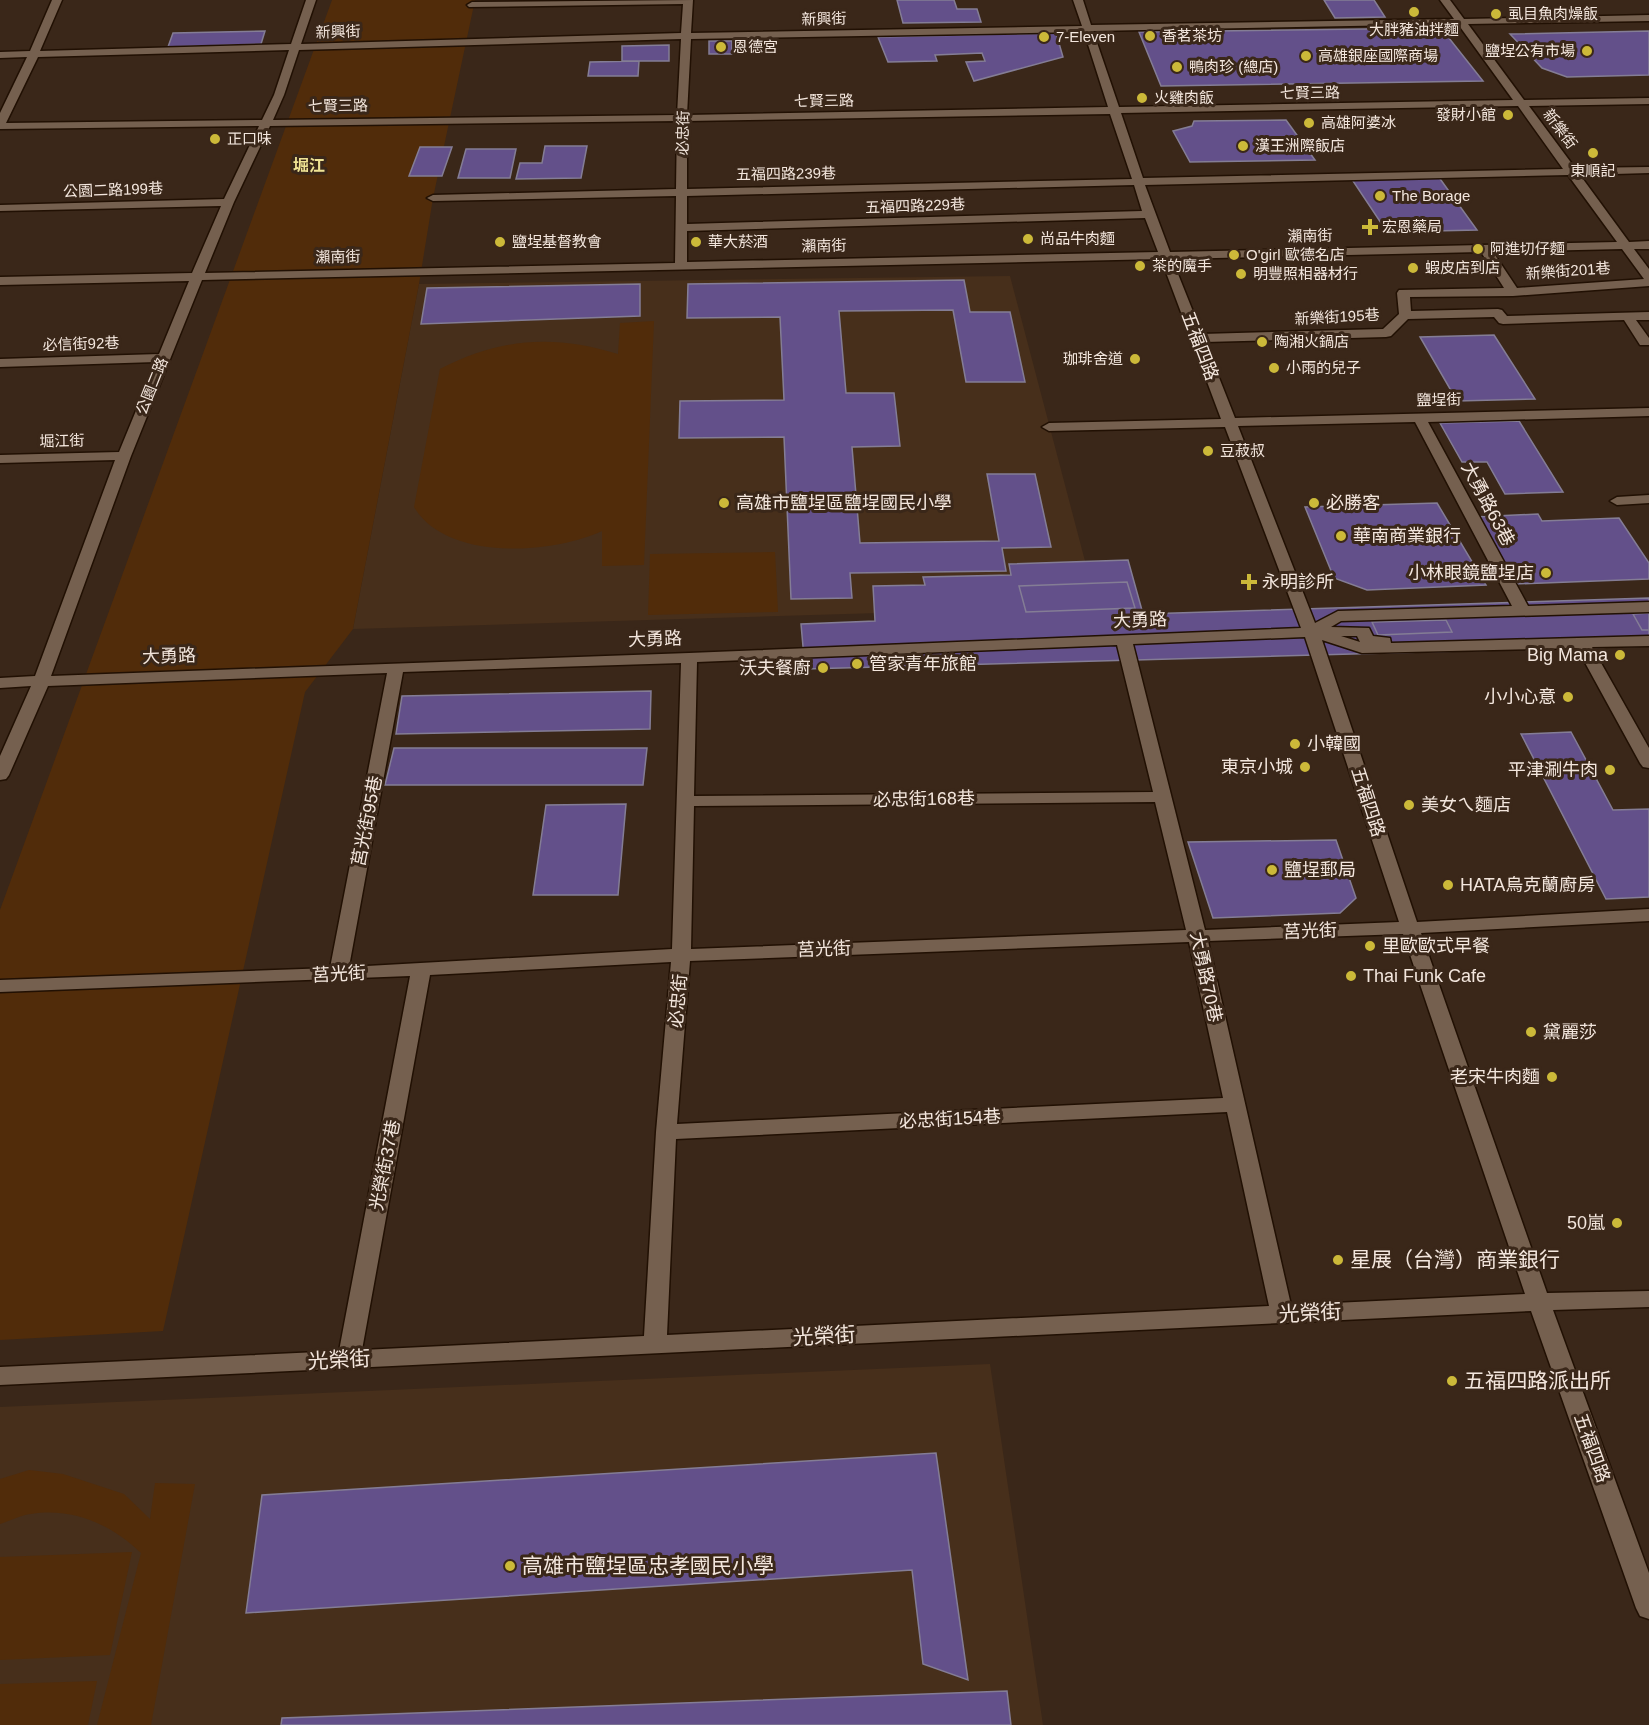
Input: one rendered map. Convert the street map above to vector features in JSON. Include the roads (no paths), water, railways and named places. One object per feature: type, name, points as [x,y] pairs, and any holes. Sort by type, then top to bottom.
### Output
[{"type":"street","points":[[0,125],[57,0]]},
{"type":"street","name":"公園二路","points":[[0,775],[41,682],[124,456],[197,277],[228,202],[268,122],[296,48],[311,0]]},
{"type":"street","name":"五福四路","points":[[1078,0],[1114,111],[1140,181],[1149,214],[1311,632],[1539,1302],[1649,1608]]},
{"type":"street","name":"新樂街","points":[[1445,0],[1649,277]]},
{"type":"street","points":[[472,5],[688,1]]},
{"type":"street","name":"必忠街","points":[[681,266],[682,118],[688,1]]},
{"type":"street","name":"新興街","points":[[0,55],[687,36],[1649,18]]},
{"type":"street","name":"七賢三路","points":[[0,125],[682,118],[1649,101]]},
{"type":"street","name":"五福四路239巷","points":[[433,198],[1649,170]]},
{"type":"street","name":"公園二路199巷","points":[[0,208],[228,202]]},
{"type":"street","name":"五福四路229巷","points":[[681,228],[1149,214]]},
{"type":"street","name":"瀨南街","points":[[0,281],[1649,244]]},
{"type":"street","points":[[1484,248],[1513,292]]},
{"type":"street","name":"新樂街201巷","points":[[1405,315],[1403,293],[1513,292],[1649,282]]},
{"type":"street","name":"新樂街195巷","points":[[1197,338],[1386,333],[1405,315],[1498,313],[1503,320],[1649,316]]},
{"type":"street","points":[[1627,316],[1645,342]]},
{"type":"street","name":"必信街92巷","points":[[0,363],[164,358]]},
{"type":"street","name":"鹽埕街","points":[[1049,427],[1649,412]]},
{"type":"street","name":"大勇路63巷","points":[[1419,417],[1522,610]]},
{"type":"street","name":"堀江街","points":[[0,459],[124,456]]},
{"type":"street","points":[[1617,501],[1649,499]]},
{"type":"street","name":"大勇路","points":[[1311,632],[1338,616],[1649,607]]},
{"type":"street","points":[[1311,632],[1363,631],[1367,641],[1649,633]]},
{"type":"street","name":"大勇路","points":[[0,683],[1311,632],[1362,648],[1649,641]]},
{"type":"street","name":"大勇路70巷","points":[[1124,640],[1197,935],[1282,1314]]},
{"type":"street","points":[[1582,643],[1649,763]]},
{"type":"street","name":"必忠街","points":[[655,1344],[666,1132],[681,955],[689,657]]},
{"type":"street","name":"莒光街95巷","points":[[338,974],[396,668]]},
{"type":"street","name":"必忠街168巷","points":[[686,801],[1163,797]]},
{"type":"street","name":"莒光街","points":[[0,986],[338,974],[681,955],[1410,928],[1649,915]]},
{"type":"street","name":"光榮街37巷","points":[[349,1360],[422,970]]},
{"type":"street","name":"必忠街154巷","points":[[666,1132],[1234,1105]]},
{"type":"street","name":"光榮街","points":[[0,1376],[1282,1314],[1649,1299]]},
{"type":"place","name":"大胖豬油拌麵","points":[[1414,12]]},
{"type":"place","name":"虱目魚肉燥飯","points":[[1496,14]]},
{"type":"place","name":"香茗茶坊","points":[[1150,36]]},
{"type":"place","name":"7-Eleven","points":[[1044,37]]},
{"type":"place","name":"恩德宮","points":[[721,47]]},
{"type":"place","name":"鹽埕公有市場","points":[[1587,51]]},
{"type":"place","name":"高雄銀座國際商場","points":[[1306,56]]},
{"type":"place","name":"鴨肉珍 (總店)","points":[[1177,67]]},
{"type":"place","name":"火雞肉飯","points":[[1142,98]]},
{"type":"place","name":"發財小館","points":[[1508,115]]},
{"type":"place","name":"高雄阿婆冰","points":[[1309,123]]},
{"type":"place","name":"正口味","points":[[215,139]]},
{"type":"place","name":"漢王洲際飯店","points":[[1243,146]]},
{"type":"place","name":"東順記","points":[[1593,153]]},
{"type":"place","name":"The Borage","points":[[1380,196]]},
{"type":"place","name":"宏恩藥局","points":[[1370,227]]},
{"type":"place","name":"尚品牛肉麵","points":[[1028,239]]},
{"type":"place","name":"鹽埕基督教會","points":[[500,242]]},
{"type":"place","name":"華大菸酒","points":[[696,242]]},
{"type":"place","name":"阿進切仔麵","points":[[1478,249]]},
{"type":"place","name":"O'girl 歐德名店","points":[[1234,255]]},
{"type":"place","name":"茶的魔手","points":[[1140,266]]},
{"type":"place","name":"蝦皮店到店","points":[[1413,268]]},
{"type":"place","name":"明豐照相器材行","points":[[1241,274]]},
{"type":"place","name":"陶湘火鍋店","points":[[1262,342]]},
{"type":"place","name":"珈琲舍道","points":[[1135,359]]},
{"type":"place","name":"小雨的兒子","points":[[1274,368]]},
{"type":"place","name":"豆菽叔","points":[[1208,451]]},
{"type":"place","name":"高雄市鹽埕區鹽埕國民小學","points":[[724,503]]},
{"type":"place","name":"必勝客","points":[[1314,503]]},
{"type":"place","name":"華南商業銀行","points":[[1341,536]]},
{"type":"place","name":"小林眼鏡鹽埕店","points":[[1546,573]]},
{"type":"place","name":"永明診所","points":[[1249,582]]},
{"type":"place","name":"Big Mama","points":[[1620,655]]},
{"type":"place","name":"管家青年旅館","points":[[857,664]]},
{"type":"place","name":"沃夫餐廚","points":[[823,668]]},
{"type":"place","name":"小小心意","points":[[1568,697]]},
{"type":"place","name":"小韓國","points":[[1295,744]]},
{"type":"place","name":"東京小城","points":[[1305,767]]},
{"type":"place","name":"平津涮牛肉","points":[[1610,770]]},
{"type":"place","name":"美女ㄟ麵店","points":[[1409,805]]},
{"type":"place","name":"鹽埕郵局","points":[[1272,870]]},
{"type":"place","name":"HATA烏克蘭廚房","points":[[1448,885]]},
{"type":"place","name":"里歐歐式早餐","points":[[1370,946]]},
{"type":"place","name":"Thai Funk Cafe","points":[[1351,976]]},
{"type":"place","name":"黛麗莎","points":[[1531,1032]]},
{"type":"place","name":"老宋牛肉麵","points":[[1552,1077]]},
{"type":"place","name":"50嵐","points":[[1617,1223]]},
{"type":"place","name":"星展（台灣）商業銀行","points":[[1338,1260]]},
{"type":"place","name":"五福四路派出所","points":[[1452,1381]]},
{"type":"place","name":"高雄市鹽埕區忠孝國民小學","points":[[510,1566]]},
{"type":"district","name":"堀江","points":[[309,165]]}]
